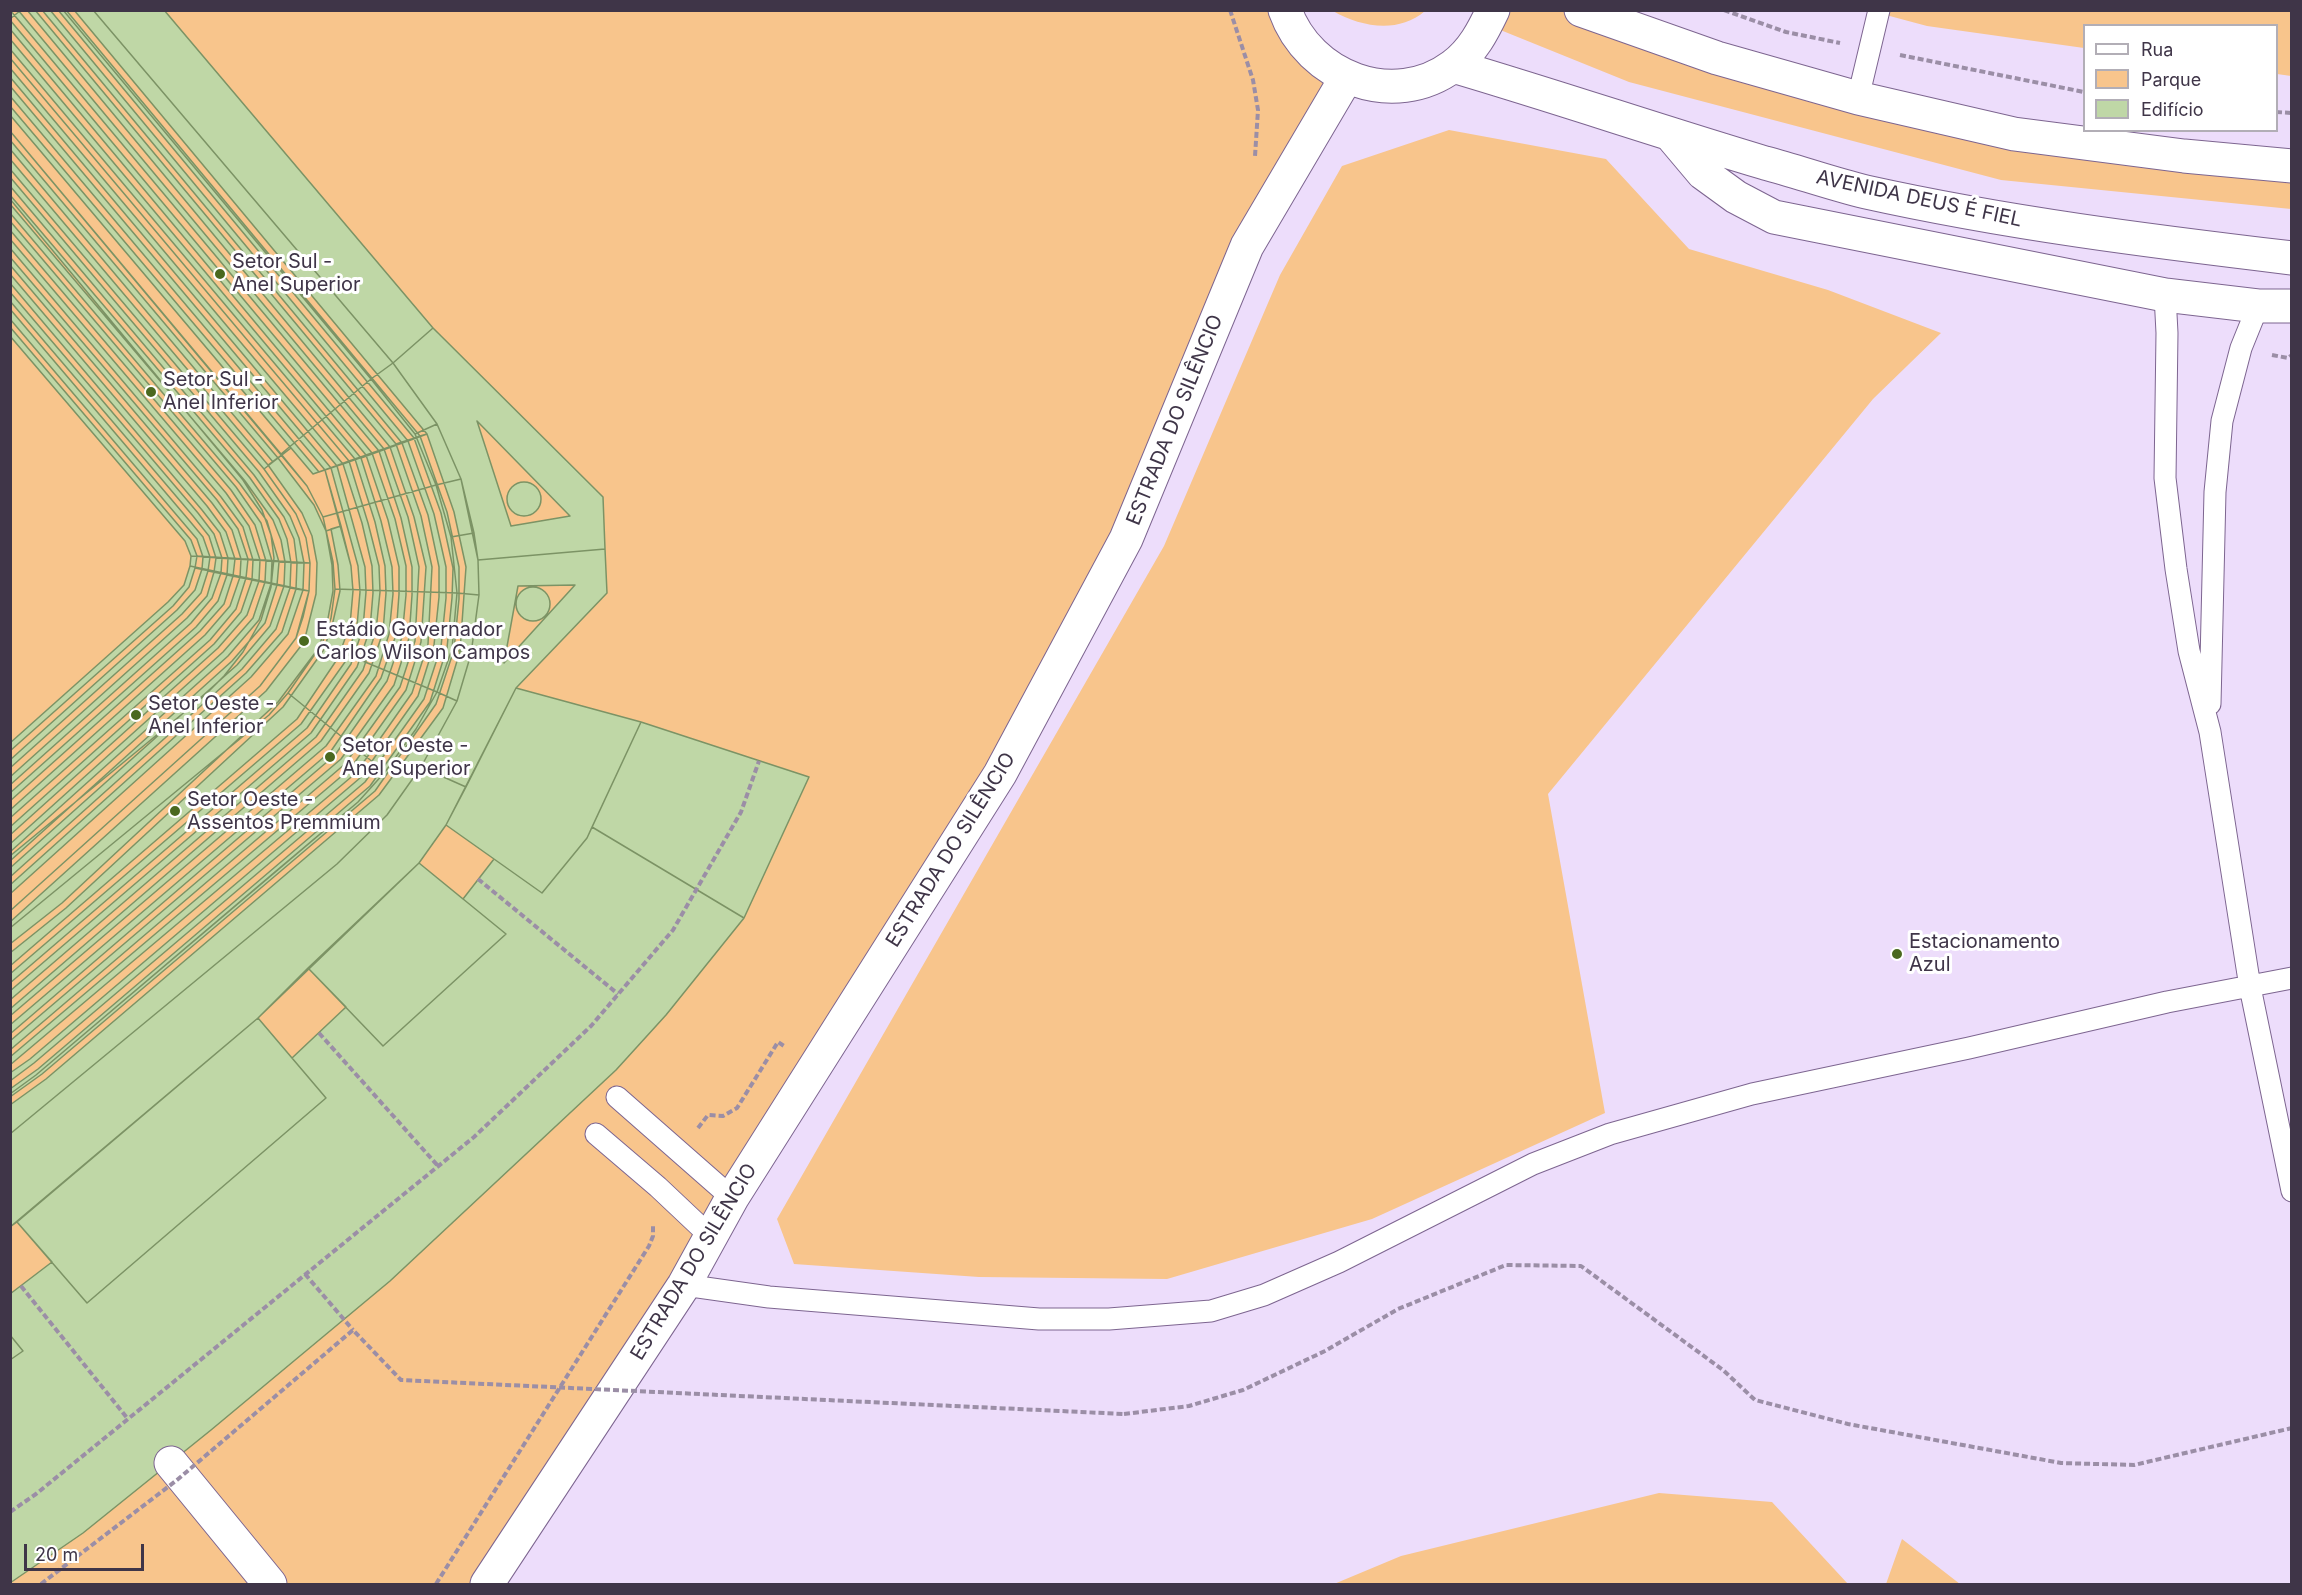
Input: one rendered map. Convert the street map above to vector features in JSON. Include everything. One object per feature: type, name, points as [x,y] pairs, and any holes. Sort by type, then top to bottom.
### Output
[{"type":"main road","points":[[1285,10],[1295,33],[1318,60],[1346,78],[1383,86],[1422,82],[1453,66],[1478,41],[1493,10]]},
{"type":"main road","points":[[1581,10],[1717,58],[1858,98],[2014,134],[2184,156],[2292,166]]},
{"type":"main road","name":"AVENIDA DEUS É FIEL","points":[[1453,66],[1553,95],[1671,135],[1864,191],[1968,212],[2145,240],[2292,258]]},
{"type":"main road","name":"ESTRADA DO SILÊNCIO","points":[[487,1584],[684,1285],[732,1198],[1000,774],[1126,539],[1247,246],[1346,78]]},
{"type":"main road","points":[[1671,135],[1703,173],[1736,197],[1774,217],[2165,296],[2258,306],[2292,306]]},
{"type":"main road","points":[[171,1463],[270,1584]]},
{"type":"lane","points":[[1858,98],[1879,10]]},
{"type":"lane","points":[[2165,296],[2167,333],[2165,478],[2175,569],[2189,651],[2210,732],[2250,987],[2292,1191]]},
{"type":"lane","points":[[2210,732],[2215,492],[2222,421],[2241,348],[2258,306]]},
{"type":"lane","points":[[684,1285],[769,1297],[1039,1319],[1109,1320],[1211,1311],[1264,1295],[1533,1164],[1610,1134],[1752,1094],[1969,1048],[2167,1002],[2292,978]]},
{"type":"lane","points":[[617,1096],[679,1154],[732,1198]]},
{"type":"lane","points":[[596,1134],[658,1187],[711,1237]]},
{"type":"path","points":[[1230,10],[1253,80],[1258,111],[1255,159]]},
{"type":"path","points":[[10,1512],[36,1494],[474,1137],[591,1026],[673,930],[741,812],[759,761]]},
{"type":"path","points":[[478,879],[618,994]]},
{"type":"path","points":[[319,1033],[438,1166]]},
{"type":"path","points":[[679,1154],[708,1115],[723,1116],[737,1108],[778,1042]]},
{"type":"path","points":[[436,1584],[649,1246],[653,1236],[653,1226],[645,1206],[658,1187]]},
{"type":"path","points":[[305,1274],[353,1330],[401,1380],[1125,1414],[1189,1406],[1243,1390],[1325,1351],[1398,1309],[1506,1265],[1581,1266],[1723,1370],[1755,1400],[1848,1424],[2061,1462],[2134,1465],[2292,1428]]},
{"type":"path","points":[[21,1286],[128,1419]]},
{"type":"path","points":[[41,1584],[177,1480],[353,1330]]},
{"type":"green space","points":[[11,11],[1284,11],[1346,78],[1247,246],[1126,539],[487,1584],[11,1584]]},
{"type":"green space","points":[[1333,11],[1425,11],[1403,23],[1379,26],[1355,21]]},
{"type":"green space","points":[[1494,11],[1593,11],[1894,107],[2291,174],[2291,209],[2001,180],[1629,82],[1488,25]]},
{"type":"green space","points":[[1871,11],[2291,11],[2291,76],[2278,74],[2278,24],[2083,24],[2083,48],[1927,26]]},
{"type":"green space","points":[[1449,130],[1606,159],[1689,249],[1828,290],[1941,333],[1873,399],[1548,794],[1605,1113],[1372,1219],[1167,1279],[979,1277],[794,1264],[777,1219],[1164,546],[1280,275],[1342,166]]},
{"type":"green space","points":[[1659,1493],[1772,1502],[1848,1584],[1334,1584],[1401,1556]]},
{"type":"green space","points":[[1902,1539],[1960,1584],[1886,1584]]},
{"type":"building","name":"Setor Sul - Anel Superior","points":[[10,10],[74,10],[427,434],[361,458],[10,39]]},
{"type":"building","name":"Setor Sul - Anel Superior","points":[[10,10],[74,10],[427,434],[331,468],[10,86]]},
{"type":"building","points":[[10,10],[74,10],[427,434],[372,453],[10,20]]},
{"type":"building","name":"Setor Sul - Anel Superior","points":[[10,10],[74,10],[427,434],[343,464],[10,68]]},
{"type":"building","name":"Setor Sul - Anel Superior","points":[[10,10],[74,10],[427,434],[355,459],[10,49]]},
{"type":"building","name":"Setor Sul - Anel Superior","points":[[10,10],[74,10],[427,434],[325,470],[10,96]]},
{"type":"building","points":[[10,10],[74,10],[427,434],[366,455],[10,29]]},
{"type":"building","name":"Setor Sul - Anel Superior","points":[[10,10],[74,10],[427,434],[337,466],[10,77]]},
{"type":"building","name":"Setor Sul - Anel Superior","points":[[10,10],[74,10],[427,434],[319,472],[10,106]]},
{"type":"building","points":[[10,10],[74,10],[427,434],[379,451]]},
{"type":"building","name":"Setor Sul - Anel Superior","points":[[10,10],[74,10],[427,434],[349,461],[10,58]]},
{"type":"building","name":"Setor Sul - Anel Superior","points":[[10,10],[74,10],[427,434],[313,474],[10,115]]},
{"type":"building","points":[[18,10],[74,10],[427,434],[384,449]]},
{"type":"building","name":"Setor Sul - Anel Superior","points":[[21,10],[63,10],[371,379],[281,454],[10,131],[10,19]]},
{"type":"building","points":[[27,10],[74,10],[427,434],[390,447]]},
{"type":"building","points":[[35,10],[74,10],[427,434],[396,444]]},
{"type":"building","points":[[42,10],[74,10],[427,434],[402,443]]},
{"type":"building","points":[[50,10],[74,10],[427,434],[408,441]]},
{"type":"building","points":[[58,10],[74,10],[427,434],[414,438]]},
{"type":"building","points":[[63,10],[93,10],[393,363],[371,379]]},
{"type":"building","points":[[66,10],[74,10],[427,434],[420,436]]},
{"type":"building","points":[[93,10],[164,10],[433,328],[393,363]]},
{"type":"building","points":[[10,58],[349,461],[325,470],[341,526],[326,531],[314,505],[278,458],[291,448],[10,115]]},
{"type":"building","points":[[10,115],[291,448],[264,469],[296,514],[306,538],[310,563],[279,562],[267,521],[240,484],[10,213]]},
{"type":"building","name":"Setor Sul - Anel Inferior","points":[[10,115],[291,448],[264,469],[296,514],[306,538],[310,563],[191,556],[185,541],[10,336]]},
{"type":"building","points":[[10,115],[291,448],[264,469],[296,514],[306,538],[310,563],[272,561],[261,523],[236,487],[10,221]]},
{"type":"building","points":[[10,115],[291,448],[273,462],[10,149]]},
{"type":"building","points":[[10,115],[291,448],[264,469],[296,514],[306,538],[310,563],[266,561],[255,525],[231,490],[10,230]]},
{"type":"building","name":"Setor Sul - Anel Inferior","points":[[10,115],[291,448],[264,469],[296,514],[306,538],[310,563],[260,560],[249,526],[226,493],[10,239]]},
{"type":"building","name":"Setor Sul - Anel Inferior","points":[[10,115],[291,448],[264,469],[296,514],[306,538],[310,563],[253,560],[243,527],[221,497],[10,248]]},
{"type":"building","points":[[10,115],[291,448],[268,465],[10,159]]},
{"type":"building","name":"Setor Sul - Anel Inferior","points":[[10,115],[291,448],[264,469],[296,514],[306,538],[310,563],[248,559],[238,529],[217,500],[10,257]]},
{"type":"building","points":[[10,115],[291,448],[264,469],[10,169]]},
{"type":"building","name":"Setor Sul - Anel Inferior","points":[[10,115],[291,448],[264,469],[296,514],[306,538],[310,563],[241,559],[232,530],[212,503],[10,265]]},
{"type":"building","name":"Setor Sul - Anel Inferior","points":[[10,115],[291,448],[264,469],[296,514],[306,538],[310,563],[235,559],[226,532],[207,506],[10,274]]},
{"type":"building","name":"Setor Sul - Anel Inferior","points":[[10,115],[291,448],[264,469],[296,514],[306,538],[310,563],[228,558],[220,533],[202,510],[10,283]]},
{"type":"building","name":"Setor Sul - Anel Inferior","points":[[10,115],[291,448],[264,469],[296,514],[306,538],[310,563],[222,558],[214,534],[198,513],[10,292]]},
{"type":"building","name":"Setor Sul - Anel Inferior","points":[[10,115],[291,448],[264,469],[296,514],[306,538],[310,563],[216,558],[209,536],[193,516],[10,301]]},
{"type":"building","name":"Setor Sul - Anel Inferior","points":[[10,115],[291,448],[264,469],[296,514],[306,538],[310,563],[210,557],[203,537],[10,309]]},
{"type":"building","name":"Setor Sul - Anel Inferior","points":[[10,115],[291,448],[264,469],[296,514],[306,538],[310,563],[203,557],[197,539],[10,319]]},
{"type":"building","points":[[10,115],[291,448],[264,469],[296,514],[306,538],[310,563],[304,563],[299,538],[290,516],[259,472],[10,177]]},
{"type":"building","points":[[10,115],[291,448],[264,469],[296,514],[306,538],[310,563],[297,563],[294,539],[284,517],[254,475],[10,186]]},
{"type":"building","points":[[10,115],[291,448],[278,458],[10,140]]},
{"type":"building","name":"Setor Sul - Anel Inferior","points":[[10,115],[291,448],[264,469],[296,514],[306,538],[310,563],[197,556],[191,540],[10,327]]},
{"type":"building","points":[[10,115],[291,448],[264,469],[296,514],[306,538],[310,563],[291,563],[287,539],[279,519],[250,478],[10,195]]},
{"type":"building","points":[[10,115],[291,448],[264,469],[296,514],[306,538],[310,563],[285,562],[281,540],[273,520],[245,481],[10,204]]},
{"type":"building","points":[[10,131],[307,486],[323,517],[333,562],[335,589],[331,618],[322,644],[288,693],[269,715],[10,928],[10,856],[204,696],[224,676],[243,652],[261,620],[271,587],[274,558],[271,535],[262,510],[243,480],[10,199]]},
{"type":"building","points":[[433,328],[603,497],[605,549],[478,560],[461,479],[437,424],[393,363]],"holes":[[[477,421],[570,516],[511,526]]]},
{"type":"building","points":[[393,363],[437,424],[415,434],[371,379]]},
{"type":"building","points":[[371,379],[415,434],[436,485],[323,517],[307,486],[281,454]]},
{"type":"building","points":[[437,424],[461,479],[436,485],[415,434]]},
{"type":"building","name":"Setor Oeste - Anel Superior","points":[[427,434],[454,512],[466,567],[460,651],[443,708],[379,795],[46,1079],[10,1105],[10,1000],[316,737],[363,670],[376,631],[380,592],[379,566],[349,461]]},
{"type":"building","points":[[427,434],[454,512],[466,567],[460,651],[443,708],[379,795],[46,1079],[10,1105],[10,1050],[345,764],[400,687],[415,641],[419,567],[408,517],[384,449]]},
{"type":"building","name":"Setor Oeste - Anel Superior","points":[[427,434],[454,512],[466,567],[460,651],[443,708],[379,795],[46,1079],[10,1105],[10,1025],[331,751],[381,678],[396,635],[399,567],[388,520],[366,455]]},
{"type":"building","name":"Setor Oeste - Anel Superior","points":[[427,434],[454,512],[466,567],[460,651],[443,708],[379,795],[46,1079],[10,1105],[10,991],[311,733],[357,667],[370,629],[373,593],[372,566],[362,523],[343,464]]},
{"type":"building","points":[[427,434],[454,512],[466,567],[460,651],[443,708],[379,795],[46,1079],[10,1105],[10,1081],[365,782],[424,699],[441,647],[446,598],[446,567],[434,514],[408,441]]},
{"type":"building","name":"Setor Oeste - Anel Superior","points":[[427,434],[454,512],[466,567],[460,651],[443,708],[379,795],[46,1079],[10,1105],[10,983],[307,728],[351,664],[363,628],[366,592],[365,567],[337,466]]},
{"type":"building","name":"Setor Oeste - Anel Superior","points":[[427,434],[454,512],[466,567],[460,651],[443,708],[379,795],[46,1079],[10,1105],[10,974],[301,724],[345,662],[357,626],[360,592],[358,566],[331,468]]},
{"type":"building","name":"Setor Oeste - Anel Superior","points":[[427,434],[454,512],[466,567],[460,651],[443,708],[379,795],[46,1079],[10,1105],[10,1016],[326,746],[376,676],[389,634],[393,594],[392,567],[381,521],[361,458]]},
{"type":"building","points":[[427,434],[454,512],[466,567],[460,651],[443,708],[379,795],[46,1079],[10,1105],[10,1073],[30,1059],[360,778],[418,696],[434,645],[439,597],[439,567],[428,515],[402,443]]},
{"type":"building","points":[[427,434],[454,512],[466,567],[460,651],[443,708],[379,795],[46,1079],[10,1105],[10,1041],[341,759],[394,685],[409,638],[412,567],[401,518],[379,451]]},
{"type":"building","points":[[427,434],[454,512],[466,567],[460,651],[443,708],[379,795],[46,1079],[10,1105],[10,1065],[356,773],[412,693],[428,644],[432,567],[421,516],[396,444]]},
{"type":"building","points":[[427,434],[454,512],[466,567],[460,651],[443,708],[379,795],[46,1079],[10,1105],[10,1097],[42,1074],[375,791],[436,704],[454,650],[459,599],[459,567],[447,512],[420,436]]},
{"type":"building","name":"Setor Oeste - Anel Superior","points":[[427,434],[454,512],[466,567],[460,651],[443,708],[379,795],[46,1079],[10,1105],[10,1009],[321,741],[369,673],[383,632],[386,593],[385,566],[375,522],[355,459]]},
{"type":"building","name":"Setor Oeste - Anel Superior","points":[[427,434],[454,512],[466,567],[460,651],[443,708],[379,795],[46,1079],[10,1105],[10,966],[297,719],[338,658],[350,625],[353,591],[351,566],[325,470]]},
{"type":"building","points":[[427,434],[454,512],[466,567],[460,651],[443,708],[379,795],[46,1079],[10,1105],[10,1034],[335,755],[387,681],[402,637],[406,566],[395,519],[372,453]]},
{"type":"building","points":[[427,434],[454,512],[466,567],[460,651],[443,708],[379,795],[46,1079],[10,1105],[10,1089],[38,1069],[370,786],[430,702],[447,648],[453,568],[441,513],[414,438]]},
{"type":"building","points":[[427,434],[454,512],[466,567],[460,651],[443,708],[379,795],[46,1079],[10,1105],[10,1057],[350,769],[406,690],[421,642],[426,567],[414,517],[390,447]]},
{"type":"building","points":[[278,458],[314,505],[326,531],[332,565],[333,591],[327,624],[318,649],[278,702],[62,903],[10,944],[10,922],[266,691],[304,642],[316,594],[317,563],[312,536],[302,513],[268,465]]},
{"type":"building","points":[[278,458],[314,505],[326,531],[332,565],[333,591],[327,624],[318,649],[278,702],[62,903],[10,944],[10,911],[260,686],[296,638],[309,591],[310,563],[306,538],[296,514],[264,469]]},
{"type":"building","points":[[461,479],[474,533],[451,537],[436,485]]},
{"type":"building","points":[[524,482],[536,487],[541,499],[536,511],[524,516],[512,511],[507,499],[512,487]]},
{"type":"building","points":[[436,485],[451,537],[457,593],[335,589],[333,562],[323,517]]},
{"type":"building","name":"Setor Oeste - Assentos Premmium","points":[[341,526],[351,566],[353,591],[350,625],[338,658],[297,719],[10,966],[10,953],[66,908],[283,707],[323,651],[332,626],[340,591],[331,529]]},
{"type":"building","name":"Setor Oeste - Assentos Premmium","points":[[341,526],[351,566],[353,591],[350,625],[338,658],[297,719],[10,966],[10,944],[62,903],[278,702],[318,649],[327,624],[333,591],[332,565],[326,531]]},
{"type":"building","points":[[474,533],[478,560],[479,595],[457,593],[451,537]]},
{"type":"building","points":[[605,549],[607,593],[516,688],[466,787],[421,767],[457,701],[471,654],[479,595],[478,560]],"holes":[[[575,585],[504,663],[518,586]]]},
{"type":"building","points":[[191,556],[310,563],[309,591],[190,566]]},
{"type":"building","points":[[197,556],[310,563],[309,591],[195,568]]},
{"type":"building","points":[[203,557],[310,563],[309,591],[202,569]]},
{"type":"building","points":[[210,557],[310,563],[309,591],[208,571]]},
{"type":"building","points":[[216,558],[310,563],[309,591],[214,572]]},
{"type":"building","points":[[222,558],[310,563],[309,591],[221,573]]},
{"type":"building","points":[[228,558],[310,563],[309,591],[227,575]]},
{"type":"building","points":[[235,559],[310,563],[309,591],[233,576]]},
{"type":"building","points":[[241,559],[310,563],[309,591],[240,577]]},
{"type":"building","points":[[248,559],[310,563],[309,591],[246,578]]},
{"type":"building","points":[[253,560],[310,563],[309,591],[252,580]]},
{"type":"building","points":[[260,560],[310,563],[309,591],[259,581]]},
{"type":"building","points":[[266,561],[310,563],[309,591],[265,582]]},
{"type":"building","points":[[272,561],[310,563],[309,591],[271,584]]},
{"type":"building","points":[[279,562],[310,563],[309,591],[277,585]]},
{"type":"building","points":[[285,562],[310,563],[309,591],[284,586]]},
{"type":"building","points":[[291,563],[310,563],[309,591],[290,588]]},
{"type":"building","points":[[297,563],[310,563],[309,591],[296,589]]},
{"type":"building","points":[[304,563],[310,563],[309,591],[303,590]]},
{"type":"building","name":"Setor Oeste - Anel Inferior","points":[[190,566],[309,591],[296,638],[260,686],[10,911],[10,743],[168,602],[184,585]]},
{"type":"building","name":"Setor Oeste - Anel Inferior","points":[[195,568],[309,591],[296,638],[260,686],[10,911],[10,751],[173,606],[189,587]]},
{"type":"building","name":"Setor Oeste - Anel Inferior","points":[[202,569],[309,591],[296,638],[260,686],[10,911],[10,760],[177,610],[195,590]]},
{"type":"building","name":"Setor Oeste - Anel Inferior","points":[[208,571],[309,591],[296,638],[260,686],[10,911],[10,768],[182,614],[201,593]]},
{"type":"building","name":"Setor Oeste - Anel Inferior","points":[[214,572],[309,591],[296,638],[260,686],[10,911],[10,777],[187,618],[207,596]]},
{"type":"building","name":"Setor Oeste - Anel Inferior","points":[[221,573],[309,591],[296,638],[260,686],[10,911],[10,785],[191,623],[212,598]]},
{"type":"building","name":"Setor Oeste - Anel Inferior","points":[[227,575],[309,591],[296,638],[260,686],[10,911],[10,793],[196,627],[218,601]]},
{"type":"building","name":"Setor Oeste - Anel Inferior","points":[[233,576],[309,591],[296,638],[260,686],[10,911],[10,801],[200,631],[224,604]]},
{"type":"building","name":"Setor Oeste - Anel Inferior","points":[[240,577],[309,591],[296,638],[260,686],[10,911],[10,810],[205,635],[230,606]]},
{"type":"building","name":"Setor Oeste - Anel Inferior","points":[[246,578],[309,591],[296,638],[260,686],[10,911],[10,818],[210,640],[236,609]]},
{"type":"building","points":[[252,580],[309,591],[296,638],[260,686],[10,911],[10,827],[214,644],[241,612]]},
{"type":"building","points":[[259,581],[309,591],[296,638],[260,686],[10,911],[10,835],[218,648],[247,615]]},
{"type":"building","points":[[265,582],[309,591],[296,638],[260,686],[10,911],[10,844],[223,652],[253,618]]},
{"type":"building","points":[[271,584],[309,591],[296,638],[260,686],[10,911],[10,852],[228,656],[259,620]]},
{"type":"building","points":[[277,585],[309,591],[296,638],[260,686],[10,911],[10,861],[232,661],[265,623]]},
{"type":"building","points":[[284,586],[309,591],[296,638],[260,686],[10,911],[10,868],[237,665],[270,626]]},
{"type":"building","points":[[533,587],[545,592],[550,604],[545,616],[533,621],[521,616],[516,604],[521,592]]},
{"type":"building","points":[[290,588],[309,591],[303,617],[296,638],[260,686],[10,911],[10,877],[242,669],[276,629]]},
{"type":"building","points":[[296,589],[309,591],[296,638],[260,686],[10,911],[10,885],[246,673],[282,632]]},
{"type":"building","points":[[335,589],[457,593],[452,649],[437,692],[322,644],[331,618]]},
{"type":"building","points":[[303,590],[309,591],[296,638],[260,686],[10,911],[10,894],[251,677],[288,634]]},
{"type":"building","points":[[457,593],[479,595],[471,654],[452,649]]},
{"type":"building","points":[[322,644],[437,692],[416,729],[385,772],[288,693]]},
{"type":"building","points":[[452,649],[471,654],[457,701],[437,692]]},
{"type":"building","points":[[516,688],[641,722],[587,838],[542,893],[446,825]]},
{"type":"building","points":[[437,692],[457,701],[421,767],[387,815],[337,864],[10,1134],[10,1094],[36,1075],[358,802],[385,772],[416,729]]},
{"type":"building","points":[[288,693],[385,772],[358,802],[36,1075],[10,1094],[10,928],[269,715]]},
{"type":"building","points":[[641,722],[809,777],[744,918],[592,827]]},
{"type":"building","points":[[421,767],[466,787],[446,825],[419,863],[258,1018],[10,1227],[10,1134],[337,864],[387,815]]},
{"type":"building","points":[[446,825],[542,893],[587,838],[592,827],[744,918],[666,1015],[616,1070],[390,1281],[83,1533],[10,1583],[10,1360],[23,1351],[10,1335],[10,1227],[17,1222],[87,1303],[326,1098],[258,1018],[308,968],[383,1046],[506,934],[419,863]]},
{"type":"building","points":[[446,825],[494,859],[463,899],[419,863]]},
{"type":"building","points":[[419,863],[506,934],[383,1046],[308,968]]},
{"type":"building","points":[[308,968],[346,1007],[292,1058],[258,1018]]},
{"type":"building","points":[[258,1018],[326,1098],[87,1303],[17,1222]]},
{"type":"building","points":[[17,1222],[52,1262],[10,1294],[10,1227]]},
{"type":"building","points":[[10,1335],[23,1351],[10,1360]]},
{"type":"place","name":"Setor Sul - Anel Superior","points":[[220,274]]},
{"type":"place","name":"Setor Sul - Anel Inferior","points":[[151,392]]},
{"type":"place","name":"Estádio Governador Carlos Wilson Campos","points":[[304,641]]},
{"type":"place","name":"Setor Oeste - Anel Inferior","points":[[136,715]]},
{"type":"place","name":"Setor Oeste - Anel Superior","points":[[330,757]]},
{"type":"place","name":"Setor Oeste - Assentos Premmium","points":[[175,811]]},
{"type":"place","name":"Estacionamento Azul","points":[[1897,954]]}]
